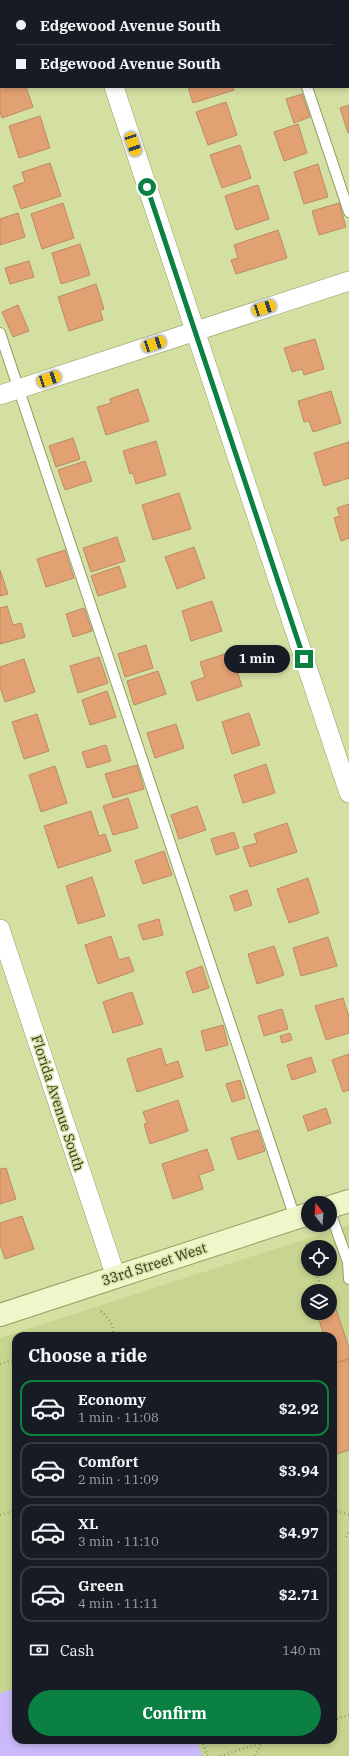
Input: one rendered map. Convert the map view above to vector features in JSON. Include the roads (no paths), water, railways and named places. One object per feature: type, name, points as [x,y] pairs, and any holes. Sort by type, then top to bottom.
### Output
[{"type":"street","points":[[114,88],[349,793]]},
{"type":"street","points":[[0,395],[195,330],[349,281]]},
{"type":"street","name":"Florida Avenue South","points":[[0,929],[116,1277]]},
{"type":"street","points":[[337,1205],[349,1201]]},
{"type":"street","name":"33rd Street West","points":[[0,1315],[301,1216]]},
{"type":"lane","points":[[307,88],[349,212]]},
{"type":"lane","points":[[0,333],[301,1216]]},
{"type":"lane","points":[[337,1231],[348,1262],[349,1279]]}]
